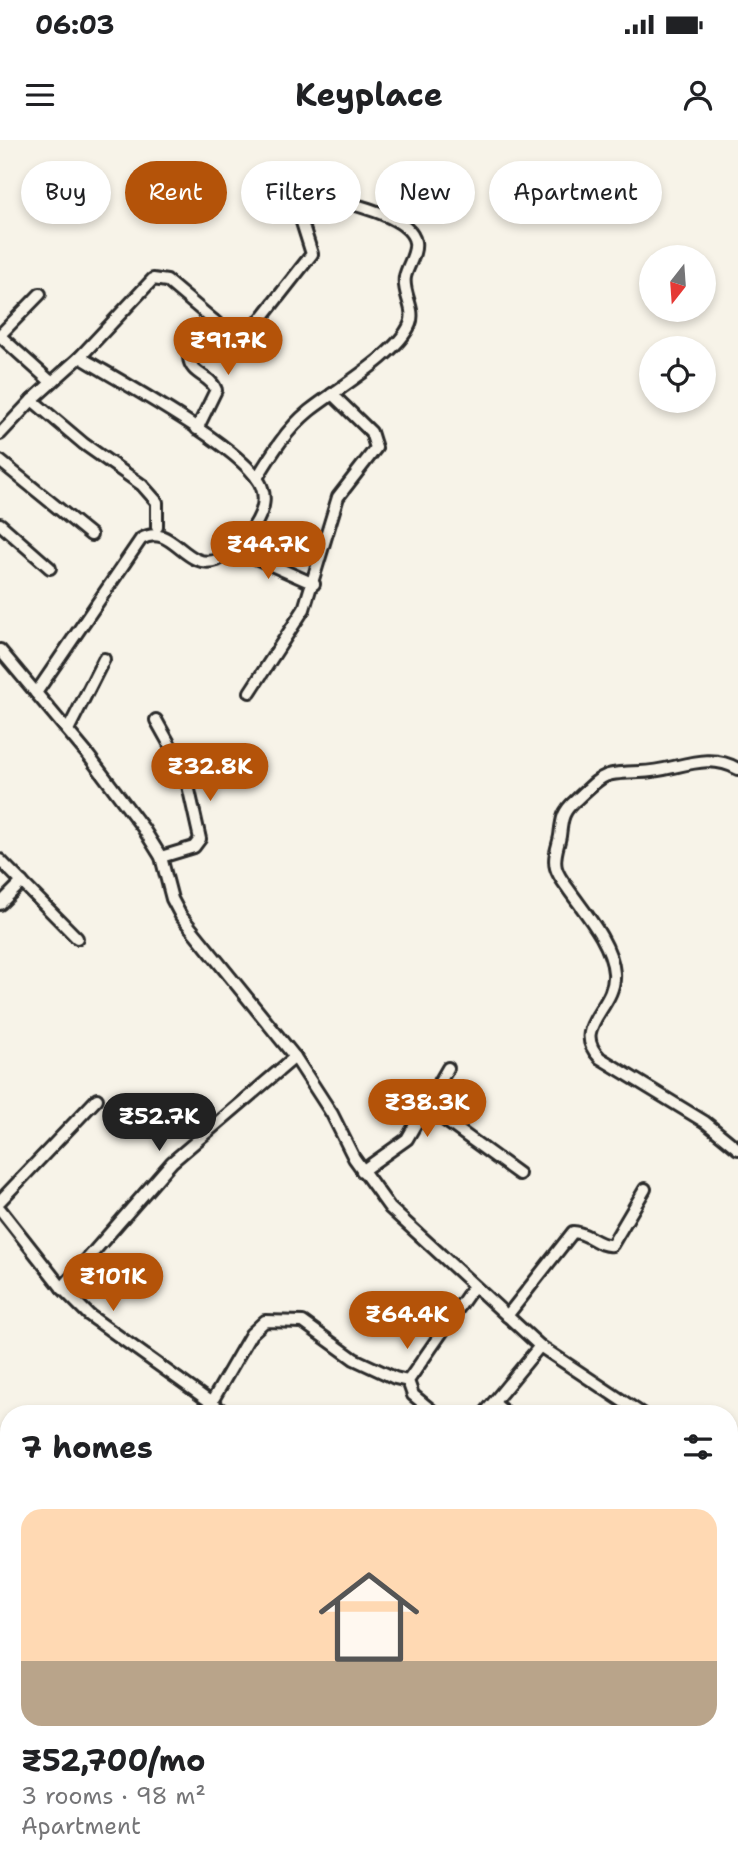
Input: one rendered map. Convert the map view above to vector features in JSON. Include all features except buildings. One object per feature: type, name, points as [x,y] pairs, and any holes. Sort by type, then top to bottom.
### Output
[{"type":"street","points":[[0,433],[80,357],[153,279],[167,281],[232,336],[246,338],[307,262],[311,246],[300,216],[308,195],[318,195],[383,214],[404,225],[412,233],[416,244],[405,278],[411,322],[387,351],[287,432],[257,478]]},
{"type":"street","points":[[40,295],[0,335],[51,382]]},
{"type":"street","points":[[197,429],[216,390],[212,382],[193,369],[189,357],[214,321]]},
{"type":"street","points":[[36,693],[141,539],[150,534],[160,534],[188,556],[200,561],[214,561],[235,548],[261,514],[264,500],[257,478],[197,429],[80,357]]},
{"type":"street","points":[[250,692],[289,634],[314,584],[338,497],[376,448],[371,432],[332,394]]},
{"type":"street","points":[[32,400],[84,444],[142,485],[158,502],[157,527]]},
{"type":"street","points":[[0,461],[92,536]]},
{"type":"street","points":[[0,524],[50,568]]},
{"type":"street","points":[[235,548],[314,584]]},
{"type":"street","points":[[0,650],[118,793],[161,856],[172,899],[181,916],[295,1056],[332,1114],[362,1171],[390,1209],[540,1346],[628,1405]]},
{"type":"street","points":[[68,730],[104,659]]},
{"type":"street","points":[[156,720],[185,772],[200,834],[194,847],[161,856]]},
{"type":"street","points":[[738,769],[710,759],[649,772],[619,772],[598,778],[563,813],[555,859],[559,876],[601,938],[612,962],[613,987],[591,1029],[588,1038],[590,1048],[600,1058],[705,1122],[738,1149]]},
{"type":"street","points":[[0,860],[78,938]]},
{"type":"street","points":[[0,904],[22,882]]},
{"type":"street","points":[[62,1288],[172,1162],[295,1056]]},
{"type":"street","points":[[362,1171],[407,1139],[428,1108],[448,1068]]},
{"type":"street","points":[[0,1201],[97,1098]]},
{"type":"street","points":[[428,1108],[519,1174]]},
{"type":"street","points":[[507,1316],[573,1232],[584,1234],[604,1245],[612,1245],[645,1189]]},
{"type":"street","points":[[0,1209],[62,1288],[120,1340],[215,1405]]},
{"type":"street","points":[[408,1381],[474,1286]]},
{"type":"street","points":[[211,1402],[251,1334],[265,1321],[303,1322],[354,1359],[395,1378],[408,1381]]},
{"type":"street","points":[[496,1405],[494,1403],[540,1346]]},
{"type":"street","points":[[408,1381],[413,1395],[425,1405]]}]
